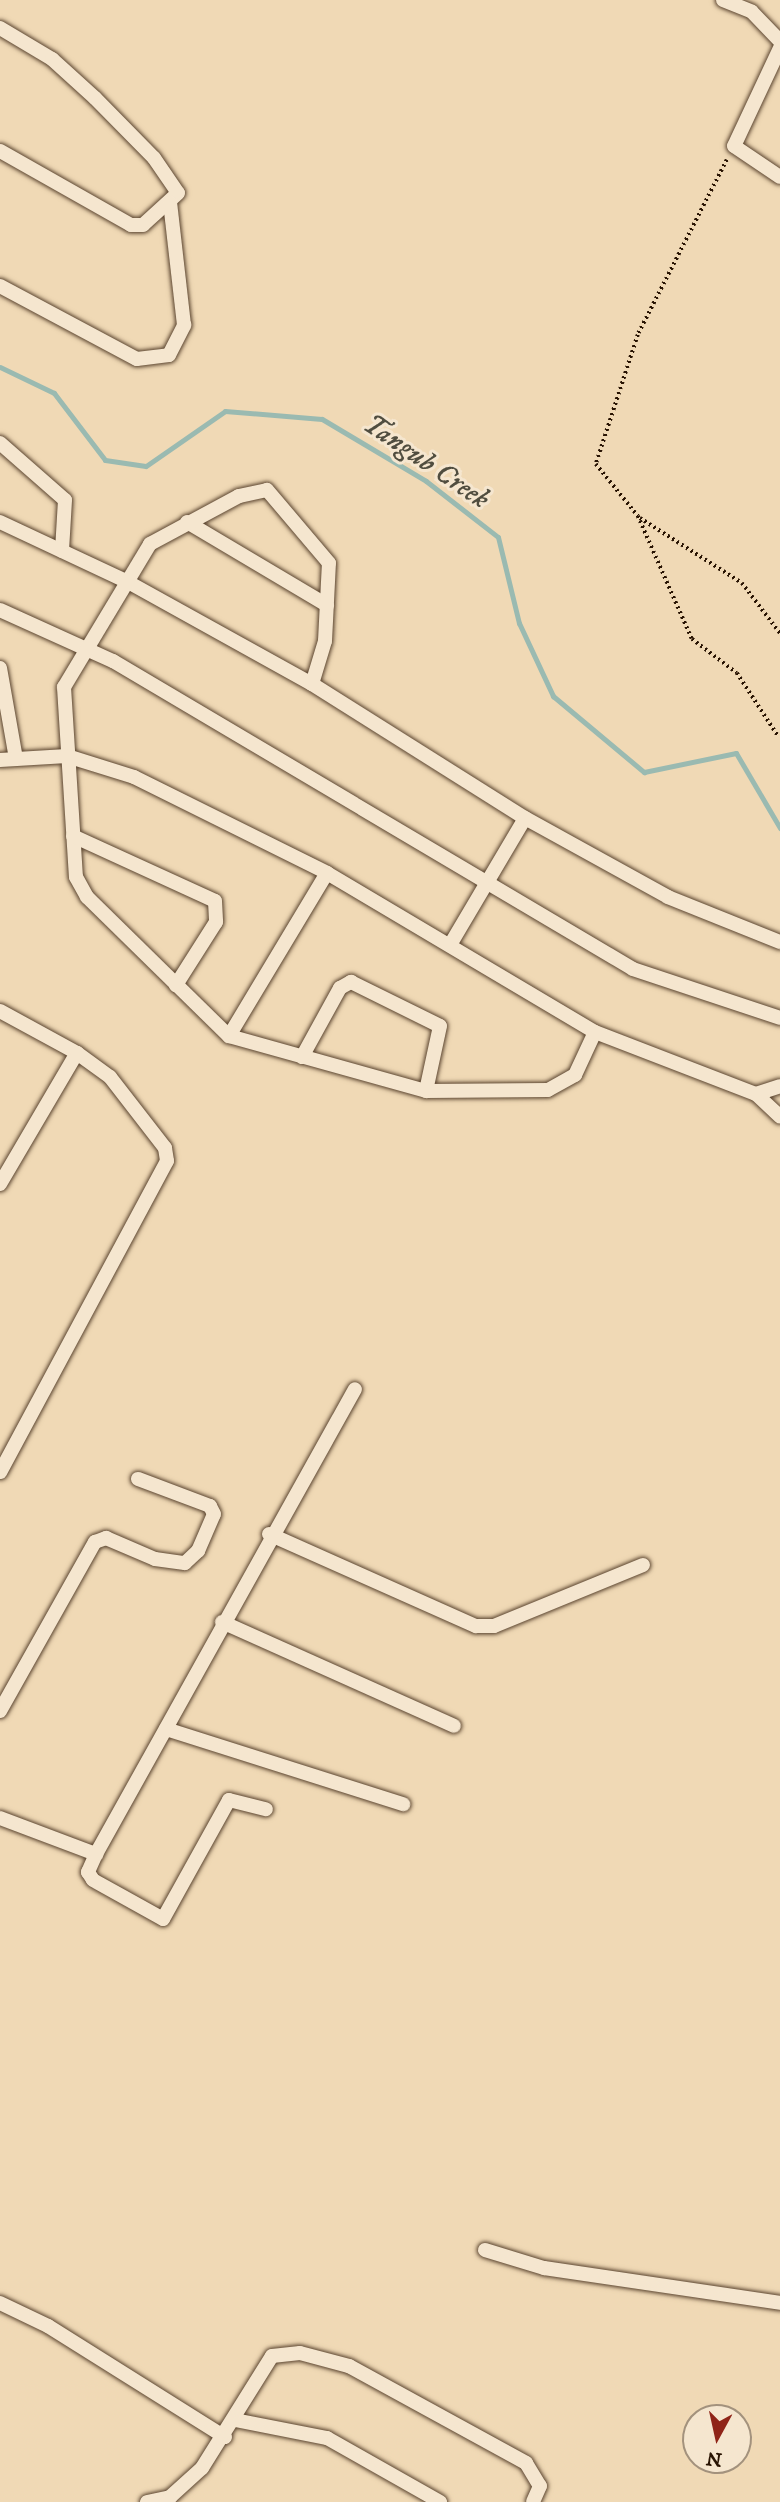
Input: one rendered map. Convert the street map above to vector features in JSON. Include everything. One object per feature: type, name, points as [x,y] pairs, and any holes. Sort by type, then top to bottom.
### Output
[{"type":"street","points":[[723,0],[752,12],[780,41]]},
{"type":"street","points":[[0,28],[52,59],[154,158],[178,188],[170,203],[143,225],[131,225],[0,151]]},
{"type":"street","points":[[780,48],[734,146],[780,177]]},
{"type":"street","points":[[0,286],[137,359],[169,355],[184,325],[170,203]]},
{"type":"street","points":[[0,443],[65,500],[62,551]]},
{"type":"street","points":[[312,684],[327,605],[329,563],[267,490],[252,490],[187,522],[150,544],[83,648],[62,700],[73,836],[81,888],[229,1036],[302,1057],[426,1091],[548,1090],[575,1075],[594,1032]]},
{"type":"street","points":[[0,522],[128,582],[312,684],[525,818],[704,915],[780,942]]},
{"type":"street","points":[[187,522],[327,605]]},
{"type":"street","points":[[0,610],[83,648],[633,969],[780,1018]]},
{"type":"street","points":[[0,668],[16,759]]},
{"type":"street","points":[[0,760],[67,756],[134,777],[327,873],[594,1032],[756,1094],[780,1116]]},
{"type":"street","points":[[450,945],[525,818]]},
{"type":"street","points":[[73,836],[215,901],[216,922],[176,985]]},
{"type":"street","points":[[229,1036],[327,873]]},
{"type":"street","points":[[302,1057],[340,988],[351,982],[440,1026],[426,1091]]},
{"type":"street","points":[[0,1011],[77,1053],[110,1077],[165,1148],[167,1161],[0,1472]]},
{"type":"street","points":[[0,1184],[4,1166],[77,1053]]},
{"type":"street","points":[[756,1094],[780,1086]]},
{"type":"street","points":[[266,1809],[229,1800],[163,1919],[93,1880],[88,1872],[269,1534],[355,1389]]},
{"type":"street","points":[[0,1711],[95,1542],[106,1538],[155,1559],[185,1563],[198,1551],[214,1514],[210,1506],[138,1479]]},
{"type":"street","points":[[269,1534],[476,1626],[494,1626],[643,1565]]},
{"type":"street","points":[[222,1622],[454,1726]]},
{"type":"street","points":[[166,1729],[403,1804]]},
{"type":"street","points":[[0,1818],[96,1854]]},
{"type":"street","points":[[485,2250],[544,2268],[780,2303]]},
{"type":"street","points":[[0,2303],[48,2326],[225,2437]]},
{"type":"street","points":[[147,2502],[171,2499],[225,2437],[252,2379],[272,2356],[300,2353],[349,2366],[526,2463],[540,2486],[533,2502]]},
{"type":"street","points":[[235,2420],[327,2438],[440,2502]]},
{"type":"path","points":[[734,146],[638,335],[597,443],[596,464],[638,516],[692,639],[737,673],[778,736]]},
{"type":"path","points":[[638,516],[742,583],[780,633]]},
{"type":"waterway","name":"Tangub Creek","points":[[0,367],[54,393],[105,460],[146,466],[225,411],[322,419],[426,481],[498,537],[519,623],[553,696],[644,772],[736,753],[780,828]]}]
